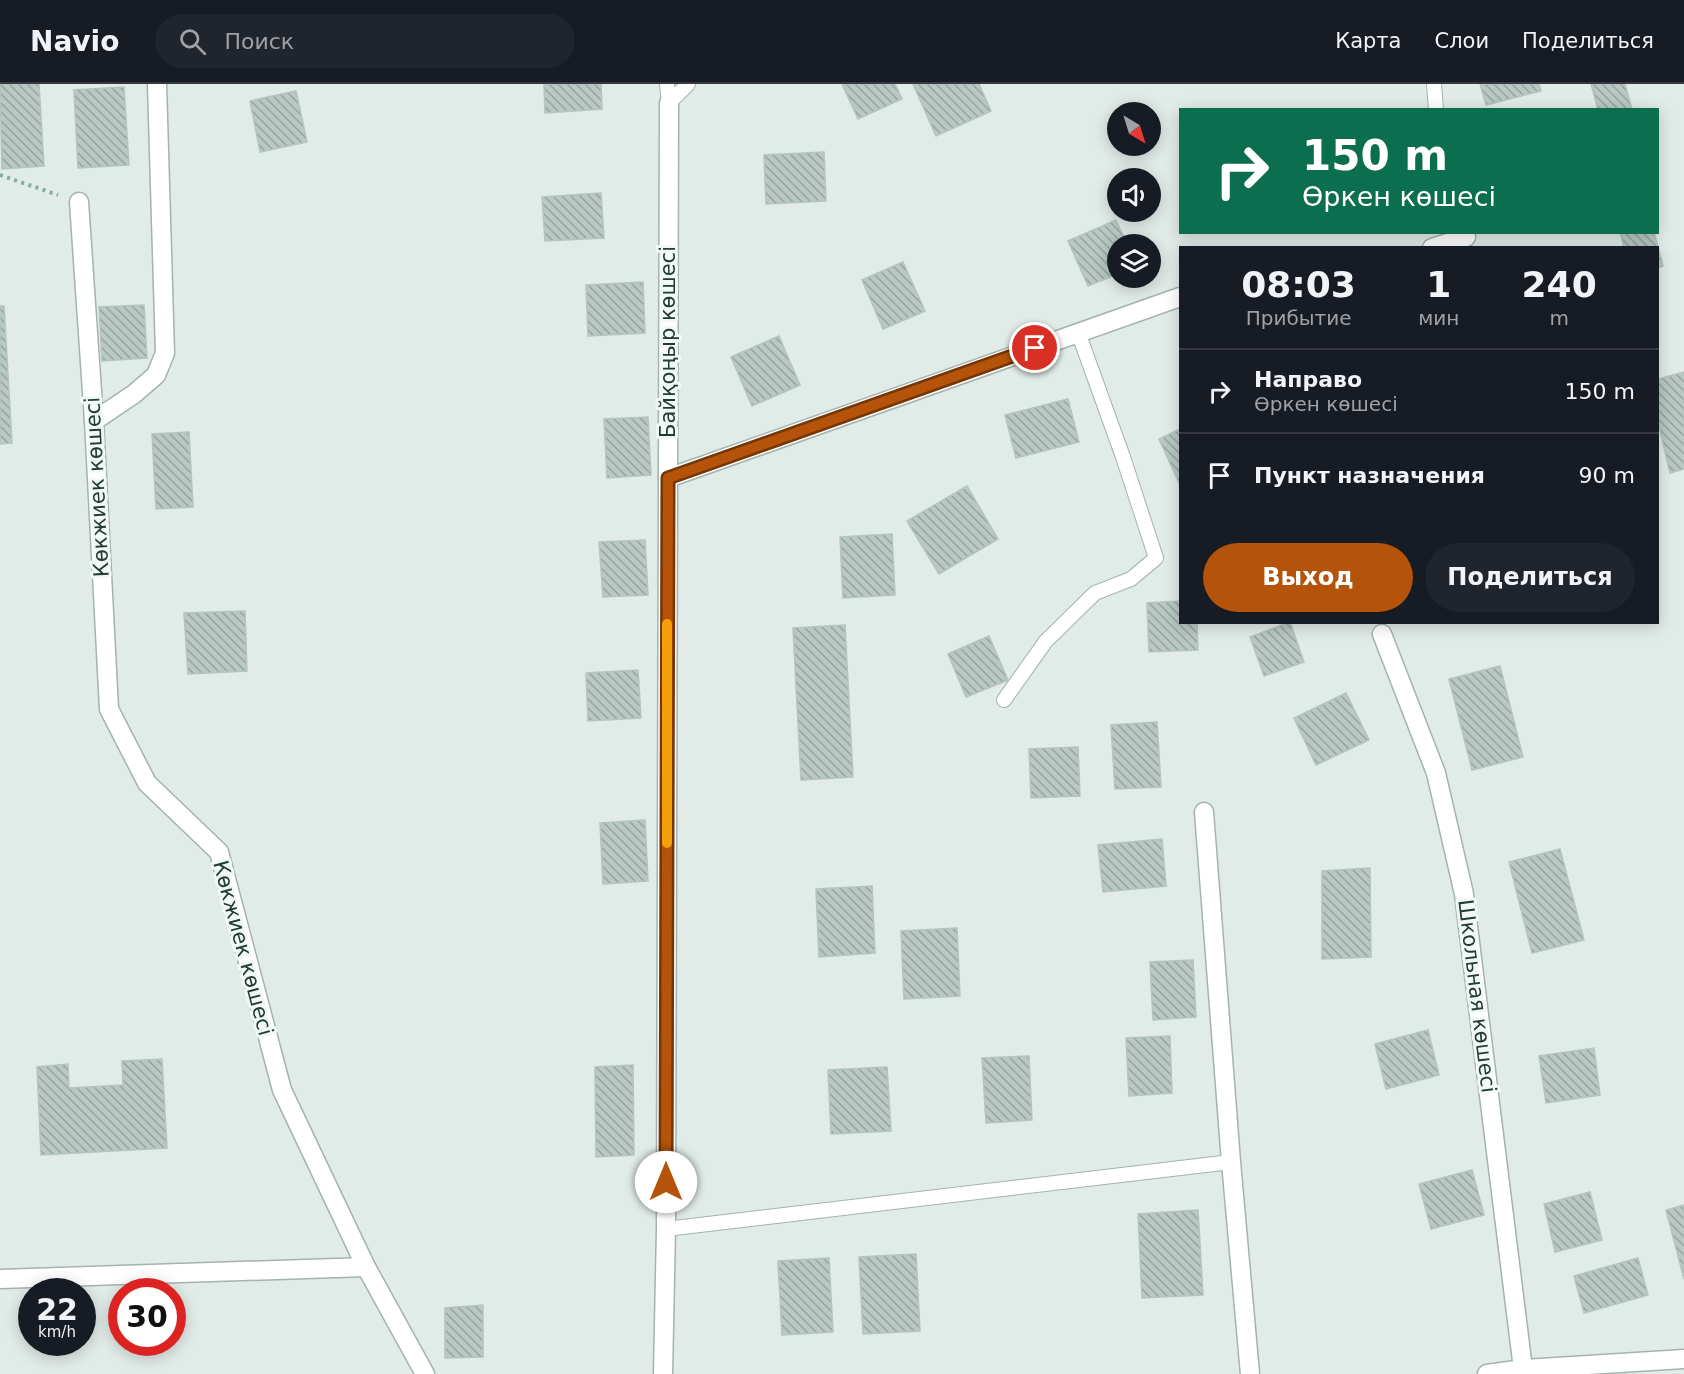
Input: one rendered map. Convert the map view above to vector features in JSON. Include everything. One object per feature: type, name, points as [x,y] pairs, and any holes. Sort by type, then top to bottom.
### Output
[{"type":"street","points":[[94,421],[134,394],[156,375],[165,353],[157,84]]},
{"type":"street","name":"Байқоңыр көшесі","points":[[663,1374],[666,1229],[669,103]]},
{"type":"street","name":"Көкжиек көшесі","points":[[79,202],[94,421],[109,709],[147,783],[219,852],[282,1090],[366,1268],[425,1374]]},
{"type":"street","points":[[1440,246],[1467,239]]},
{"type":"street","points":[[668,478],[1179,297]]},
{"type":"street","name":"Школьная көшесі","points":[[1382,634],[1436,773],[1464,894],[1523,1370]]},
{"type":"street","points":[[1204,812],[1250,1374]]},
{"type":"street","points":[[0,1279],[366,1268]]},
{"type":"street","points":[[1487,1374],[1684,1359]]},
{"type":"lane","points":[[667,84],[669,103]]},
{"type":"lane","points":[[669,103],[688,84]]},
{"type":"lane","points":[[1434,84],[1436,108]]},
{"type":"lane","points":[[1004,700],[1046,641],[1095,593],[1131,579],[1156,558],[1078,332]]},
{"type":"lane","points":[[666,1229],[1231,1162]]},
{"type":"path","points":[[0,175],[79,202]]},
{"type":"building","points":[[0,84],[39,84],[44,166],[2,169]]},
{"type":"building","points":[[544,84],[601,84],[602,109],[545,113]]},
{"type":"building","points":[[842,84],[895,84],[902,99],[858,119]]},
{"type":"building","points":[[913,84],[979,84],[991,111],[936,136]]},
{"type":"building","points":[[1480,84],[1539,84],[1541,91],[1486,105]]},
{"type":"building","points":[[1591,84],[1625,84],[1632,108],[1597,108]]},
{"type":"building","points":[[124,87],[129,165],[78,168],[74,90]]},
{"type":"building","points":[[296,91],[307,142],[260,152],[250,101]]},
{"type":"building","points":[[824,152],[826,201],[766,204],[764,155]]},
{"type":"building","points":[[601,193],[604,238],[545,241],[542,197]]},
{"type":"building","points":[[1111,222],[1117,222],[1122,234],[1107,234],[1107,278],[1088,286],[1068,241]]},
{"type":"building","points":[[1620,234],[1655,234],[1658,246],[1624,246]]},
{"type":"building","points":[[1659,251],[1663,266],[1659,268]]},
{"type":"building","points":[[903,262],[925,311],[883,329],[862,280]]},
{"type":"building","points":[[643,282],[645,333],[588,336],[586,285]]},
{"type":"building","points":[[144,305],[147,358],[102,361],[99,307]]},
{"type":"building","points":[[0,306],[4,306],[12,443],[0,444]]},
{"type":"building","points":[[779,336],[800,385],[752,406],[731,357]]},
{"type":"building","points":[[1684,372],[1684,469],[1670,473],[1659,426],[1659,379]]},
{"type":"building","points":[[1068,399],[1079,442],[1016,458],[1005,415]]},
{"type":"building","points":[[648,417],[651,475],[607,478],[604,419]]},
{"type":"building","points":[[1179,429],[1179,483],[1159,439]]},
{"type":"building","points":[[189,432],[193,507],[156,509],[152,434]]},
{"type":"building","points":[[967,486],[998,539],[939,574],[907,521]]},
{"type":"building","points":[[892,534],[895,595],[843,598],[840,537]]},
{"type":"building","points":[[645,540],[648,595],[603,597],[599,542]]},
{"type":"building","points":[[1179,601],[1179,624],[1197,624],[1198,650],[1149,652],[1147,603]]},
{"type":"building","points":[[245,611],[247,671],[188,674],[184,613]]},
{"type":"building","points":[[1285,624],[1291,624],[1304,662],[1264,676],[1250,637]]},
{"type":"building","points":[[845,625],[853,777],[801,780],[793,628]]},
{"type":"building","points":[[989,636],[1008,680],[966,697],[948,654]]},
{"type":"building","points":[[1500,666],[1523,757],[1472,770],[1449,679]]},
{"type":"building","points":[[638,670],[641,718],[588,721],[586,673]]},
{"type":"building","points":[[1346,693],[1369,740],[1316,765],[1294,718]]},
{"type":"building","points":[[1157,722],[1161,787],[1115,789],[1111,725]]},
{"type":"building","points":[[1078,747],[1080,796],[1031,798],[1029,749]]},
{"type":"building","points":[[645,820],[648,881],[603,884],[600,823]]},
{"type":"building","points":[[1162,839],[1166,886],[1103,892],[1098,845]]},
{"type":"building","points":[[1560,849],[1584,940],[1532,953],[1509,862]]},
{"type":"building","points":[[1370,868],[1371,957],[1322,959],[1322,871]]},
{"type":"building","points":[[872,886],[875,953],[819,957],[816,889]]},
{"type":"building","points":[[957,928],[960,996],[904,999],[901,931]]},
{"type":"building","points":[[1193,960],[1196,1017],[1153,1020],[1150,962]]},
{"type":"building","points":[[1428,1030],[1439,1075],[1386,1089],[1375,1044]]},
{"type":"building","points":[[1170,1036],[1172,1093],[1129,1096],[1126,1038]]},
{"type":"building","points":[[1594,1048],[1600,1095],[1546,1103],[1539,1056]]},
{"type":"building","points":[[1029,1056],[1032,1120],[986,1123],[982,1058]]},
{"type":"building","points":[[162,1059],[167,1148],[41,1155],[37,1067],[68,1064],[69,1088],[123,1085],[122,1061]]},
{"type":"building","points":[[633,1065],[634,1155],[596,1157],[595,1067]]},
{"type":"building","points":[[887,1067],[891,1131],[831,1134],[828,1070]]},
{"type":"building","points":[[1472,1170],[1484,1215],[1431,1229],[1419,1184]]},
{"type":"building","points":[[1590,1192],[1602,1240],[1555,1252],[1544,1204]]},
{"type":"building","points":[[1684,1205],[1684,1279],[1666,1210]]},
{"type":"building","points":[[1198,1210],[1203,1295],[1142,1298],[1138,1214]]},
{"type":"building","points":[[916,1254],[920,1331],[863,1334],[859,1257]]},
{"type":"building","points":[[829,1258],[833,1332],[782,1335],[778,1261]]},
{"type":"building","points":[[1638,1258],[1648,1295],[1584,1313],[1574,1276]]},
{"type":"building","points":[[483,1305],[483,1357],[445,1358],[445,1308]]},
{"type":"slow traffic","points":[[667,624],[667,843]]},
{"type":"route","points":[[666,1182],[668,478],[1035,348]]}]
